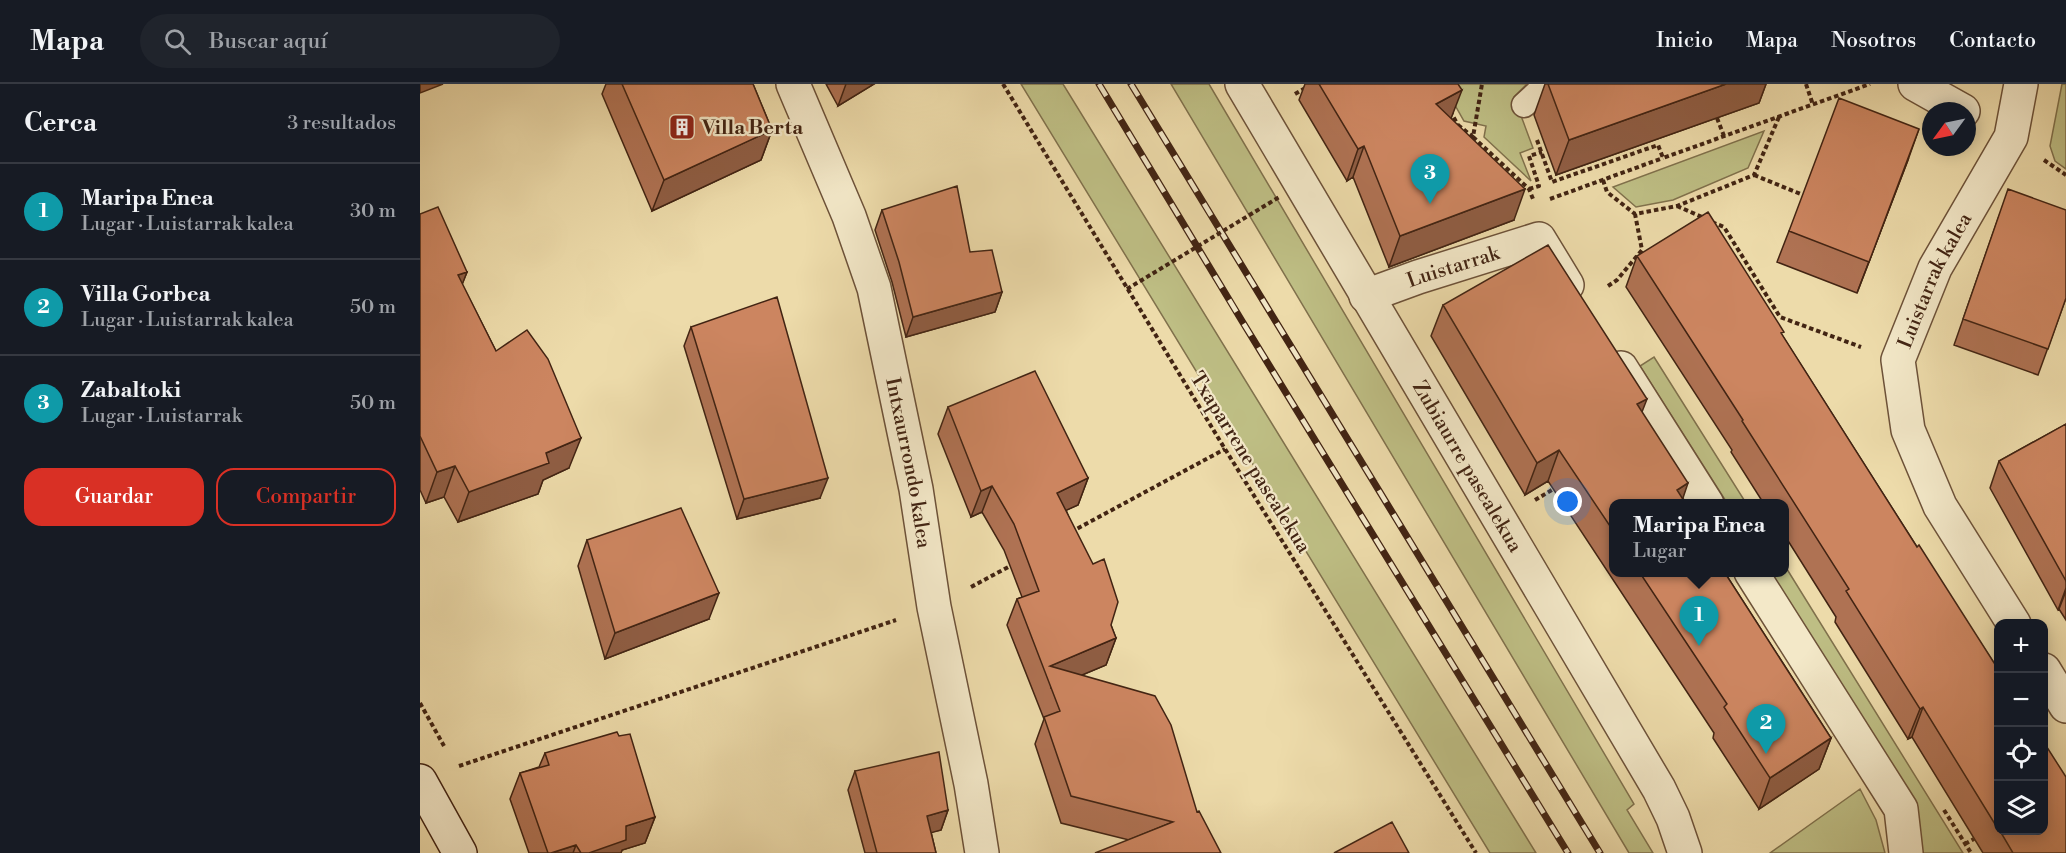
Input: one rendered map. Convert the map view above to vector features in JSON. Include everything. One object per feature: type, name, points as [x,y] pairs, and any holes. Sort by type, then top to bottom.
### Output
[{"type":"street","name":"Intxaurrondo kalea","points":[[793,84],[849,216],[874,288],[916,489],[934,607],[971,784],[982,853]]},
{"type":"street","name":"Zubiaurre pasealekua","points":[[1242,84],[1659,789],[1673,818],[1685,853]]},
{"type":"street","points":[[1915,84],[1947,102]]},
{"type":"street","name":"Luistarrak kalea","points":[[2011,619],[1940,506],[1908,430],[1898,360],[1935,268],[2011,137],[2020,84]]},
{"type":"street","points":[[1976,118],[2011,137]]},
{"type":"street","name":"Luistarrak","points":[[1366,296],[1539,239]]},
{"type":"street","points":[[1539,239],[1582,308]]},
{"type":"street","points":[[1603,341],[1704,499]]},
{"type":"street","points":[[1754,577],[1901,809],[1906,853]]},
{"type":"street","points":[[2045,673],[2066,706]]},
{"type":"street","points":[[420,781],[460,853]]},
{"type":"lane","points":[[1524,105],[1547,84]]},
{"type":"path","name":"Txaparrene pasealekua","points":[[1003,84],[1225,449],[1476,853]]},
{"type":"path","points":[[1289,98],[1312,84]]},
{"type":"path","points":[[1473,137],[1482,84]]},
{"type":"path","points":[[1806,84],[1813,105]]},
{"type":"path","points":[[1535,204],[1870,84]]},
{"type":"path","points":[[1446,104],[1458,125],[1529,189],[1535,204],[1539,239]]},
{"type":"path","points":[[1524,105],[1552,182],[1658,145],[1663,158]]},
{"type":"path","points":[[1754,175],[1779,117]]},
{"type":"path","points":[[1717,118],[1724,136]]},
{"type":"path","points":[[1450,129],[1458,125]]},
{"type":"path","points":[[1529,189],[1539,186],[1529,156],[1542,152]]},
{"type":"path","points":[[1614,154],[1616,159]]},
{"type":"path","points":[[1635,214],[1677,206],[1754,175],[1803,195]]},
{"type":"path","points":[[1582,308],[1617,280],[1642,250],[1635,214],[1607,192],[1602,180]]},
{"type":"path","points":[[1127,289],[1281,196]]},
{"type":"path","points":[[1677,206],[1724,227],[1780,317],[1898,360]]},
{"type":"path","points":[[1069,534],[1225,449]]},
{"type":"path","points":[[1543,495],[1563,483]]},
{"type":"path","points":[[456,767],[934,607],[1017,562]]},
{"type":"path","points":[[1965,844],[1974,838]]},
{"type":"green space","points":[[1021,84],[1063,84],[1536,853],[1490,853]]},
{"type":"green space","points":[[1171,84],[1209,84],[1634,804],[1627,810],[1653,853],[1629,853]]},
{"type":"green space","points":[[1443,84],[1527,84],[1514,97],[1533,148],[1520,153],[1531,181],[1484,137],[1486,126],[1464,121]]},
{"type":"green space","points":[[2062,84],[2066,84],[2066,169],[2055,161],[2050,146]]},
{"type":"green space","points":[[1764,131],[1748,168],[1673,200],[1636,207],[1613,187]]},
{"type":"green space","points":[[1654,357],[1743,499],[1724,499],[1640,366]]},
{"type":"green space","points":[[1789,572],[1963,853],[1921,853],[1772,577],[1789,577]]},
{"type":"green space","points":[[1860,789],[1876,820],[1885,853],[1770,853]]},
{"type":"building","name":"Villa Berta","points":[[622,84],[753,84],[772,130],[664,180]]},
{"type":"building","points":[[1319,84],[1458,84],[1462,90],[1436,104],[1525,189],[1400,236],[1364,146],[1358,149]]},
{"type":"building","points":[[1548,84],[1726,84],[1569,140]]},
{"type":"building","points":[[1839,98],[1919,129],[1869,262],[1789,231]]},
{"type":"building","points":[[957,186],[970,252],[992,250],[1002,292],[913,317],[899,262],[882,210]]},
{"type":"building","points":[[2008,189],[2066,210],[2066,298],[2048,349],[1963,319]]},
{"type":"building","points":[[438,207],[467,272],[458,275],[496,351],[527,330],[548,359],[581,438],[546,453],[549,463],[469,492],[455,466],[437,472],[420,436],[420,214]]},
{"type":"building","points":[[1708,212],[1784,332],[1781,333],[1917,547],[1919,545],[1994,663],[1994,822],[1923,707],[1920,709],[1846,591],[1849,589],[1743,420],[1637,256]]},
{"type":"building","points":[[1548,245],[1647,399],[1637,404],[1688,483],[1677,490],[1683,499],[1609,499],[1609,525],[1559,450],[1537,463],[1443,305]]},
{"type":"building","points":[[777,297],[828,478],[744,499],[691,327]]},
{"type":"building","points":[[1035,371],[1088,478],[1057,493],[1093,564],[1104,559],[1118,602],[1111,625],[1116,638],[1050,666],[1155,696],[1171,725],[1197,812],[1199,811],[1221,853],[1095,853],[1173,822],[1071,796],[1044,717],[1060,711],[1017,599],[1039,591],[1014,524],[992,486],[981,491],[948,407]]},
{"type":"building","points":[[2066,424],[2066,581],[1999,461]]},
{"type":"building","points":[[681,508],[719,593],[615,633],[587,540]]},
{"type":"building","points":[[1643,577],[1728,577],[1831,738],[1770,778],[1724,707],[1727,704]]},
{"type":"building","points":[[617,732],[619,736],[630,734],[655,817],[626,826],[626,840],[589,853],[581,853],[576,845],[548,853],[520,773],[549,765],[545,753]]},
{"type":"building","points":[[2048,749],[2066,777],[2066,853],[2013,853],[2002,835],[2048,835]]},
{"type":"building","points":[[939,752],[948,810],[927,816],[936,853],[877,853],[855,771]]},
{"type":"building","points":[[1392,822],[1409,853],[1334,853]]},
{"type":"railway","points":[[1099,84],[1568,853]]},
{"type":"railway","points":[[1131,84],[1600,853]]},
{"type":"place","name":"Villa Berta","points":[[682,127]]},
{"type":"place","name":"Zabaltoki","points":[[1430,204]]},
{"type":"place","name":"Maripa Enea","points":[[1699,646]]},
{"type":"place","name":"Villa Gorbea","points":[[1766,754]]}]
